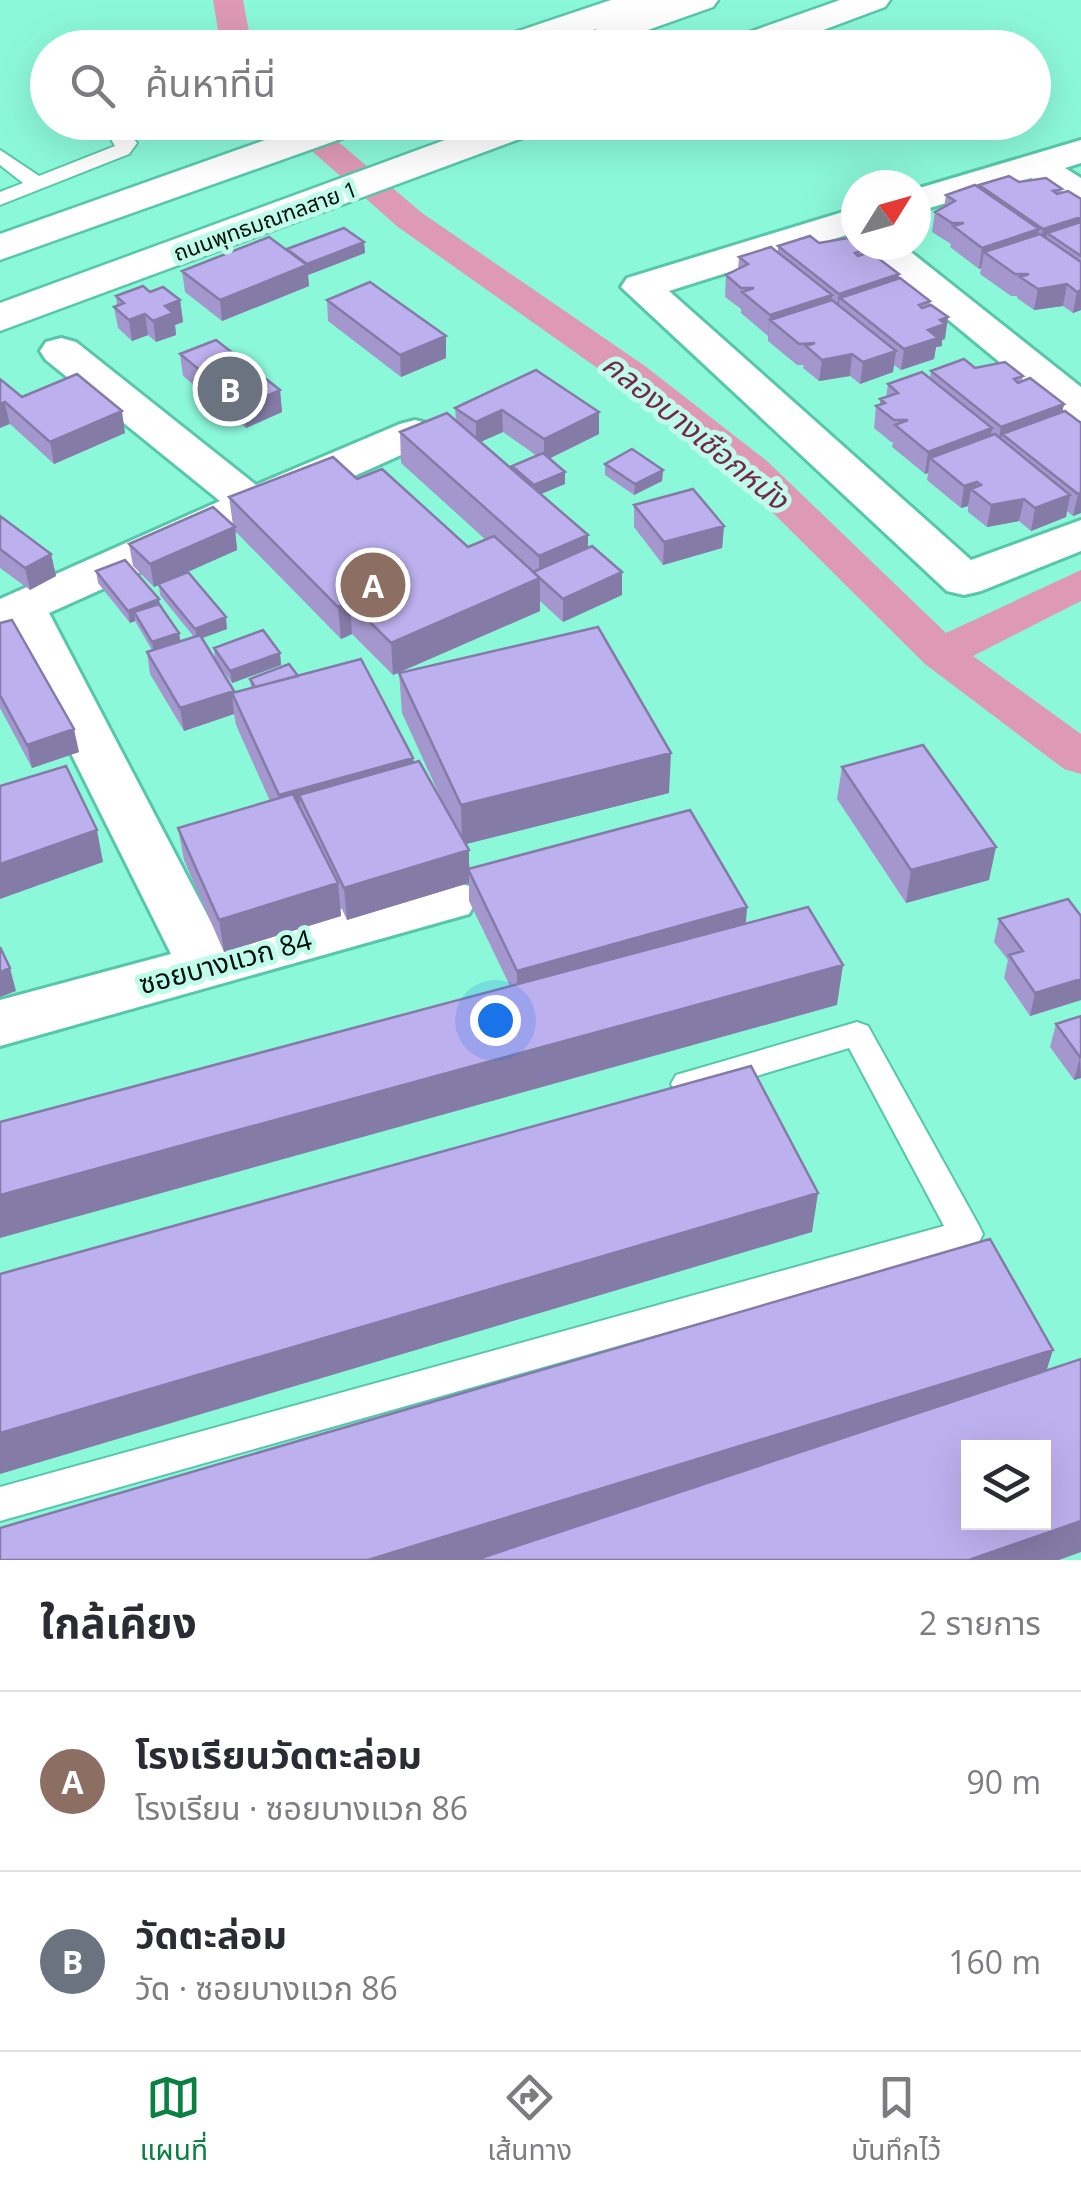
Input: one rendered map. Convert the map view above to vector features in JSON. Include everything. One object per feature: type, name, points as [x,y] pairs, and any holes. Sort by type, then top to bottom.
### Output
[{"type":"main road","points":[[558,30],[645,0]]},
{"type":"main road","points":[[617,30],[701,0]]},
{"type":"main road","points":[[710,30],[792,0]]},
{"type":"main road","points":[[790,30],[873,0]]},
{"type":"main road","points":[[0,222],[234,140]]},
{"type":"main road","points":[[0,248],[303,140]]},
{"type":"main road","name":"ถนนพุทธมณฑลสาย 1","points":[[0,288],[392,146],[430,140]]},
{"type":"main road","name":"ถนนพุทธมณฑลสาย 1","points":[[0,318],[255,224],[446,140]]},
{"type":"street","points":[[931,196],[1081,150]]},
{"type":"street","points":[[1035,164],[1081,195]]},
{"type":"street","points":[[841,234],[641,287],[964,580],[1081,534]]},
{"type":"street","points":[[898,260],[1081,408]]},
{"type":"street","points":[[61,351],[252,504]]},
{"type":"street","points":[[206,966],[12,613],[415,433]]},
{"type":"street","name":"ซอยบางแวก 84","points":[[0,1022],[449,900]]},
{"type":"lane","points":[[0,199],[122,150],[126,140]]},
{"type":"lane","points":[[0,156],[38,185]]},
{"type":"lane","points":[[0,1504],[966,1234],[857,1034],[647,1096]]},
{"type":"building","points":[[1009,176],[1019,182],[1046,178],[1062,189],[1053,191],[1057,194],[1068,191],[1081,199],[1081,217],[1043,229],[979,185]]},
{"type":"building","points":[[975,185],[1039,229],[982,248],[953,226],[964,223],[952,223],[935,212],[955,201],[946,195]]},
{"type":"building","points":[[1081,222],[1081,256],[1047,233]]},
{"type":"building","points":[[344,228],[364,242],[307,264],[287,249]]},
{"type":"building","points":[[1040,234],[1081,262],[1081,290],[1077,292],[1067,284],[1038,289],[1020,277],[1029,274],[1015,274],[984,252]]},
{"type":"building","points":[[810,236],[819,243],[841,239],[841,260],[881,260],[899,274],[839,294],[778,246]]},
{"type":"building","points":[[269,237],[307,265],[220,300],[182,271]]},
{"type":"building","points":[[771,247],[832,295],[770,315],[742,292],[754,288],[741,288],[726,275],[748,264],[739,257]]},
{"type":"building","points":[[900,278],[930,301],[919,305],[922,308],[931,305],[948,317],[940,320],[945,324],[928,330],[938,338],[904,349],[840,298]]},
{"type":"building","points":[[370,282],[446,336],[400,355],[327,300]]},
{"type":"building","points":[[143,286],[150,292],[163,287],[180,300],[165,306],[173,313],[153,321],[145,314],[129,320],[114,307],[124,303],[116,296]]},
{"type":"building","points":[[832,300],[896,351],[863,362],[852,354],[822,360],[806,346],[815,343],[799,344],[770,320]]},
{"type":"building","points":[[216,340],[280,390],[244,406],[180,354]]},
{"type":"building","points":[[964,359],[975,368],[1005,362],[1023,376],[1014,379],[1018,383],[1030,378],[1064,404],[1001,427],[931,371]]},
{"type":"building","points":[[536,370],[599,412],[544,439],[502,410],[476,422],[455,408]]},
{"type":"building","points":[[922,372],[992,428],[928,452],[895,425],[908,420],[894,420],[876,406],[885,403],[880,399],[898,393],[888,384]]},
{"type":"building","points":[[77,374],[122,411],[50,442],[5,402],[0,404],[0,379],[22,397]]},
{"type":"building","points":[[1065,411],[1081,423],[1078,494],[1002,434]]},
{"type":"building","points":[[447,413],[588,535],[539,556],[400,432]]},
{"type":"building","points":[[995,434],[1070,495],[1035,508],[1024,499],[991,505],[971,489],[981,485],[977,482],[964,486],[930,458]]},
{"type":"building","points":[[632,449],[663,470],[635,484],[605,464]]},
{"type":"building","points":[[543,453],[565,472],[534,485],[512,466]]},
{"type":"building","points":[[333,457],[357,479],[382,469],[468,547],[494,536],[540,578],[391,643],[350,602],[338,607],[229,497]]},
{"type":"building","points":[[693,489],[724,526],[664,542],[634,505]]},
{"type":"building","points":[[213,507],[235,527],[150,564],[129,544]]},
{"type":"building","points":[[0,516],[51,554],[25,568],[0,549]]},
{"type":"building","points":[[592,546],[622,572],[563,599],[533,572]]},
{"type":"building","points":[[125,560],[159,599],[128,611],[96,571]]},
{"type":"building","points":[[188,572],[226,617],[195,629],[158,584]]},
{"type":"building","points":[[159,604],[179,633],[152,642],[134,612]]},
{"type":"building","points":[[12,620],[74,729],[27,745],[0,695],[0,623]]},
{"type":"building","points":[[598,627],[671,753],[461,805],[399,673]]},
{"type":"building","points":[[263,630],[280,653],[230,671],[214,648]]},
{"type":"building","points":[[200,635],[234,691],[180,708],[147,652]]},
{"type":"building","points":[[361,659],[413,758],[279,795],[232,693]]},
{"type":"building","points":[[289,664],[298,676],[255,687],[250,679]]},
{"type":"building","points":[[923,745],[996,847],[911,870],[842,767]]},
{"type":"building","points":[[419,761],[469,850],[344,888],[299,795]]},
{"type":"building","points":[[66,766],[97,830],[0,864],[0,786]]},
{"type":"building","points":[[293,794],[338,883],[219,920],[178,828]]},
{"type":"building","points":[[690,810],[747,907],[517,971],[468,869]]},
{"type":"building","points":[[1068,899],[1081,916],[1081,979],[1035,993],[1009,955],[1023,951],[999,919]]},
{"type":"building","points":[[808,907],[843,965],[0,1195],[0,1122]]},
{"type":"building","points":[[0,947],[10,968],[0,972]]},
{"type":"building","points":[[1081,1016],[1081,1057],[1080,1057],[1056,1024]]},
{"type":"building","points":[[751,1066],[818,1193],[0,1433],[0,1274]]},
{"type":"building","points":[[990,1239],[1053,1350],[368,1560],[0,1560],[0,1528]]},
{"type":"building","points":[[1081,1359],[1081,1521],[969,1560],[475,1560]]},
{"type":"waterway","name":"คลองบางเชือกหนัง","points":[[228,0],[234,30]]},
{"type":"waterway","name":"คลองบางเชือกหนัง","points":[[316,140],[410,220],[631,374],[753,470],[941,654]]},
{"type":"waterway","points":[[941,654],[1081,584]]},
{"type":"waterway","name":"คลองบางเชือกหนัง","points":[[941,654],[1081,758]]},
{"type":"place","name":"วัดตะล่อม","points":[[230,389]]},
{"type":"place","name":"โรงเรียนวัดตะล่อม","points":[[373,585]]}]
